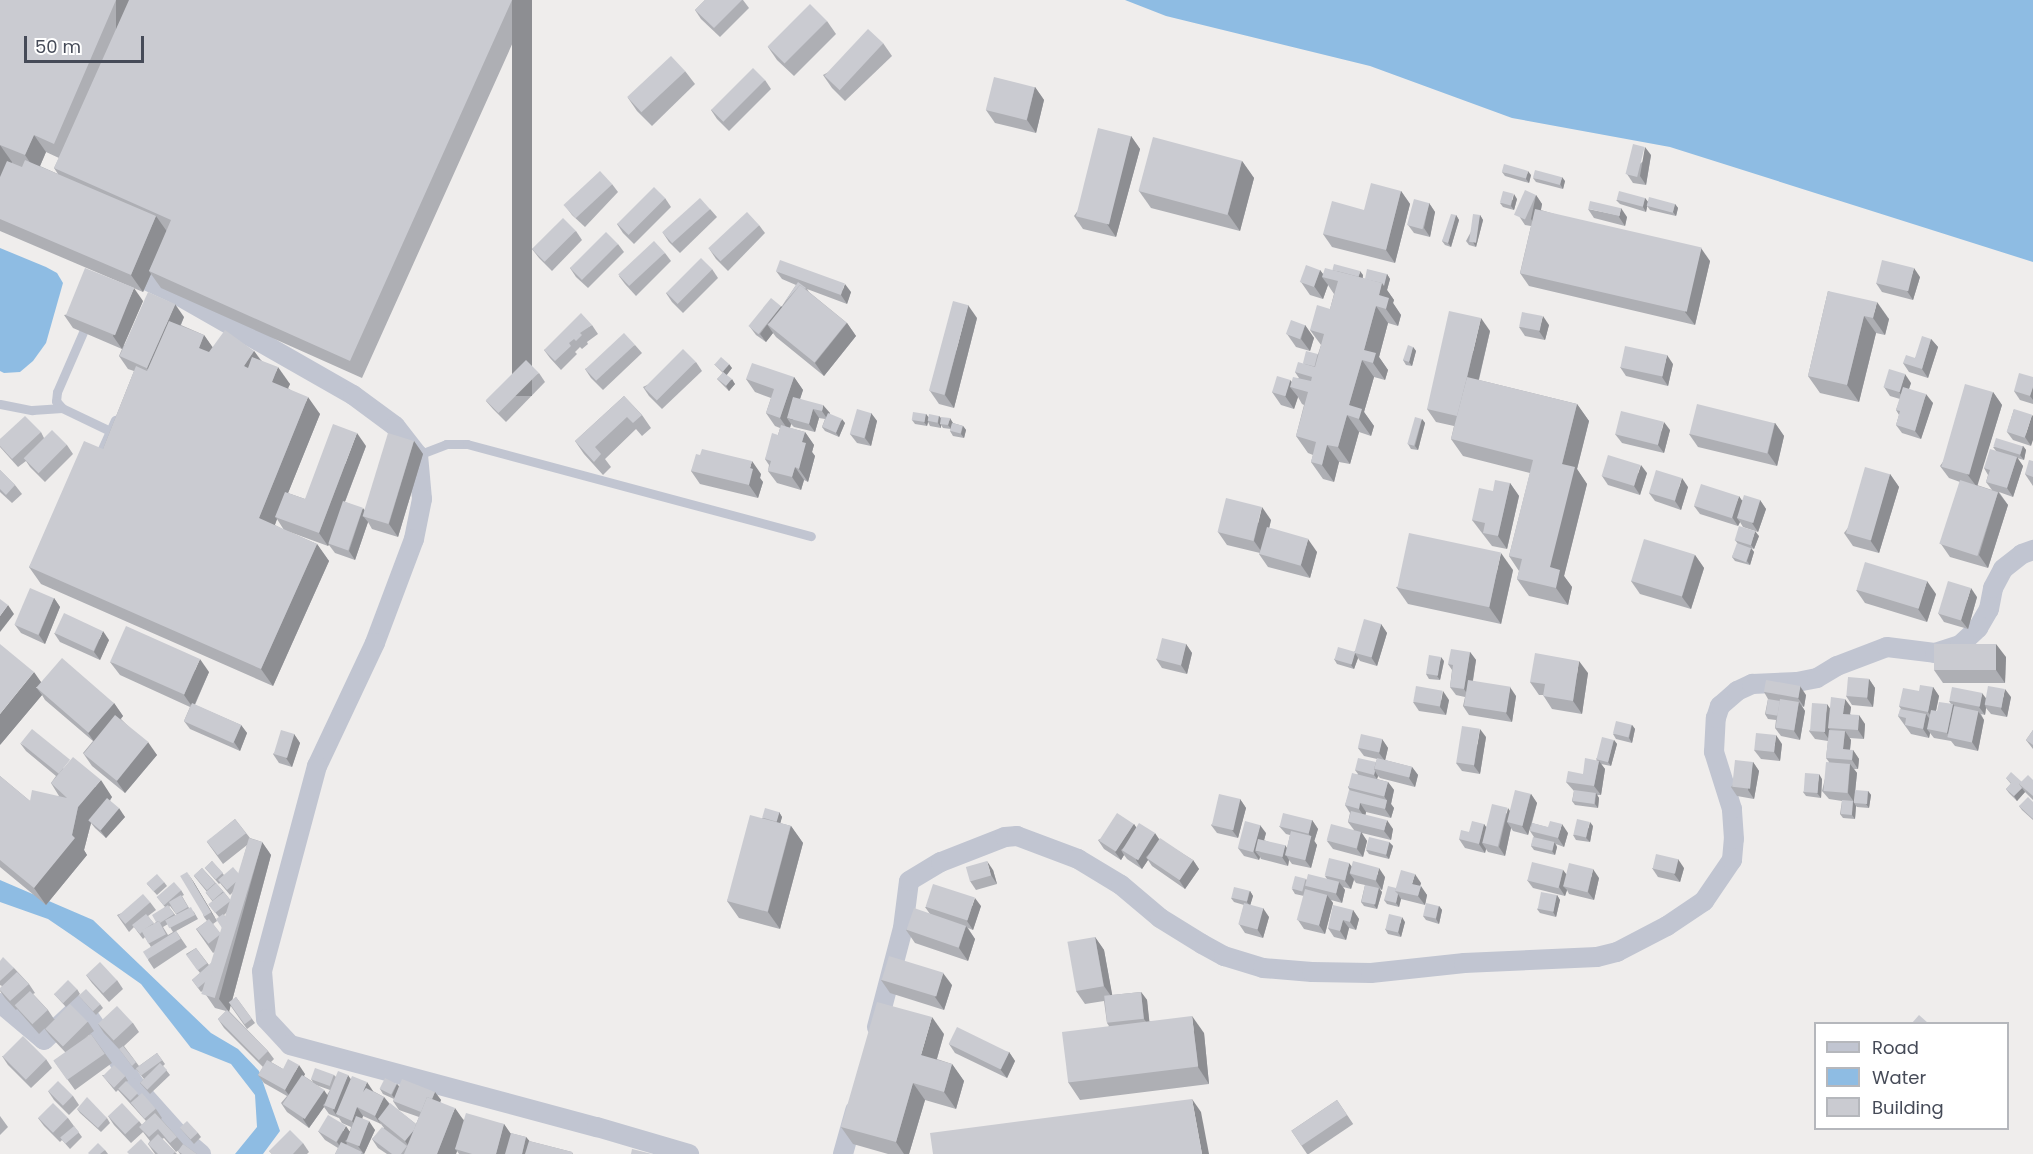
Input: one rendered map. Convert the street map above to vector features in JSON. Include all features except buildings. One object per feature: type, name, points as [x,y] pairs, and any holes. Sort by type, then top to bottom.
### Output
[{"type":"street","points":[[103,261],[353,395],[395,426],[418,455],[422,499],[414,539],[375,643],[317,766],[262,971],[266,1019],[290,1045],[597,1126],[689,1154]]},
{"type":"street","points":[[873,1043],[903,928],[909,881],[941,862],[1005,837],[1017,836],[1078,859],[1121,885],[1161,918],[1202,945],[1224,956],[1263,968],[1371,973],[1464,963],[1597,957],[1617,952],[1667,926],[1704,901],[1732,860],[1734,839],[1732,809],[1714,752],[1716,718],[1720,706],[1737,691],[1752,684],[1797,682],[1817,678],[1837,666],[1887,647],[1935,653],[1960,645],[1978,628],[1989,609],[1994,588],[2003,569],[2022,554],[2033,550]]},
{"type":"street","points":[[0,1003],[44,1040],[81,1005],[137,1088],[180,1136],[201,1154]]},
{"type":"street","points":[[843,1154],[860,1092]]},
{"type":"lane","points":[[89,318],[57,392],[56,401],[62,408],[110,431]]},
{"type":"lane","points":[[0,405],[32,410],[62,408]]},
{"type":"lane","points":[[91,472],[120,410]]},
{"type":"lane","points":[[418,455],[446,444],[467,444],[811,536]]},
{"type":"water","points":[[1125,0],[2033,0],[2033,262],[1670,147],[1512,118],[1370,66],[1166,16]]},
{"type":"water","points":[[0,248],[57,273],[63,283],[46,343],[33,361],[20,372],[0,371]]},
{"type":"water","points":[[0,880],[93,920],[211,1033],[238,1049],[259,1071],[280,1131],[263,1154],[235,1154],[257,1127],[255,1095],[231,1064],[191,1048],[141,984],[73,936],[48,919],[0,902]]}]
